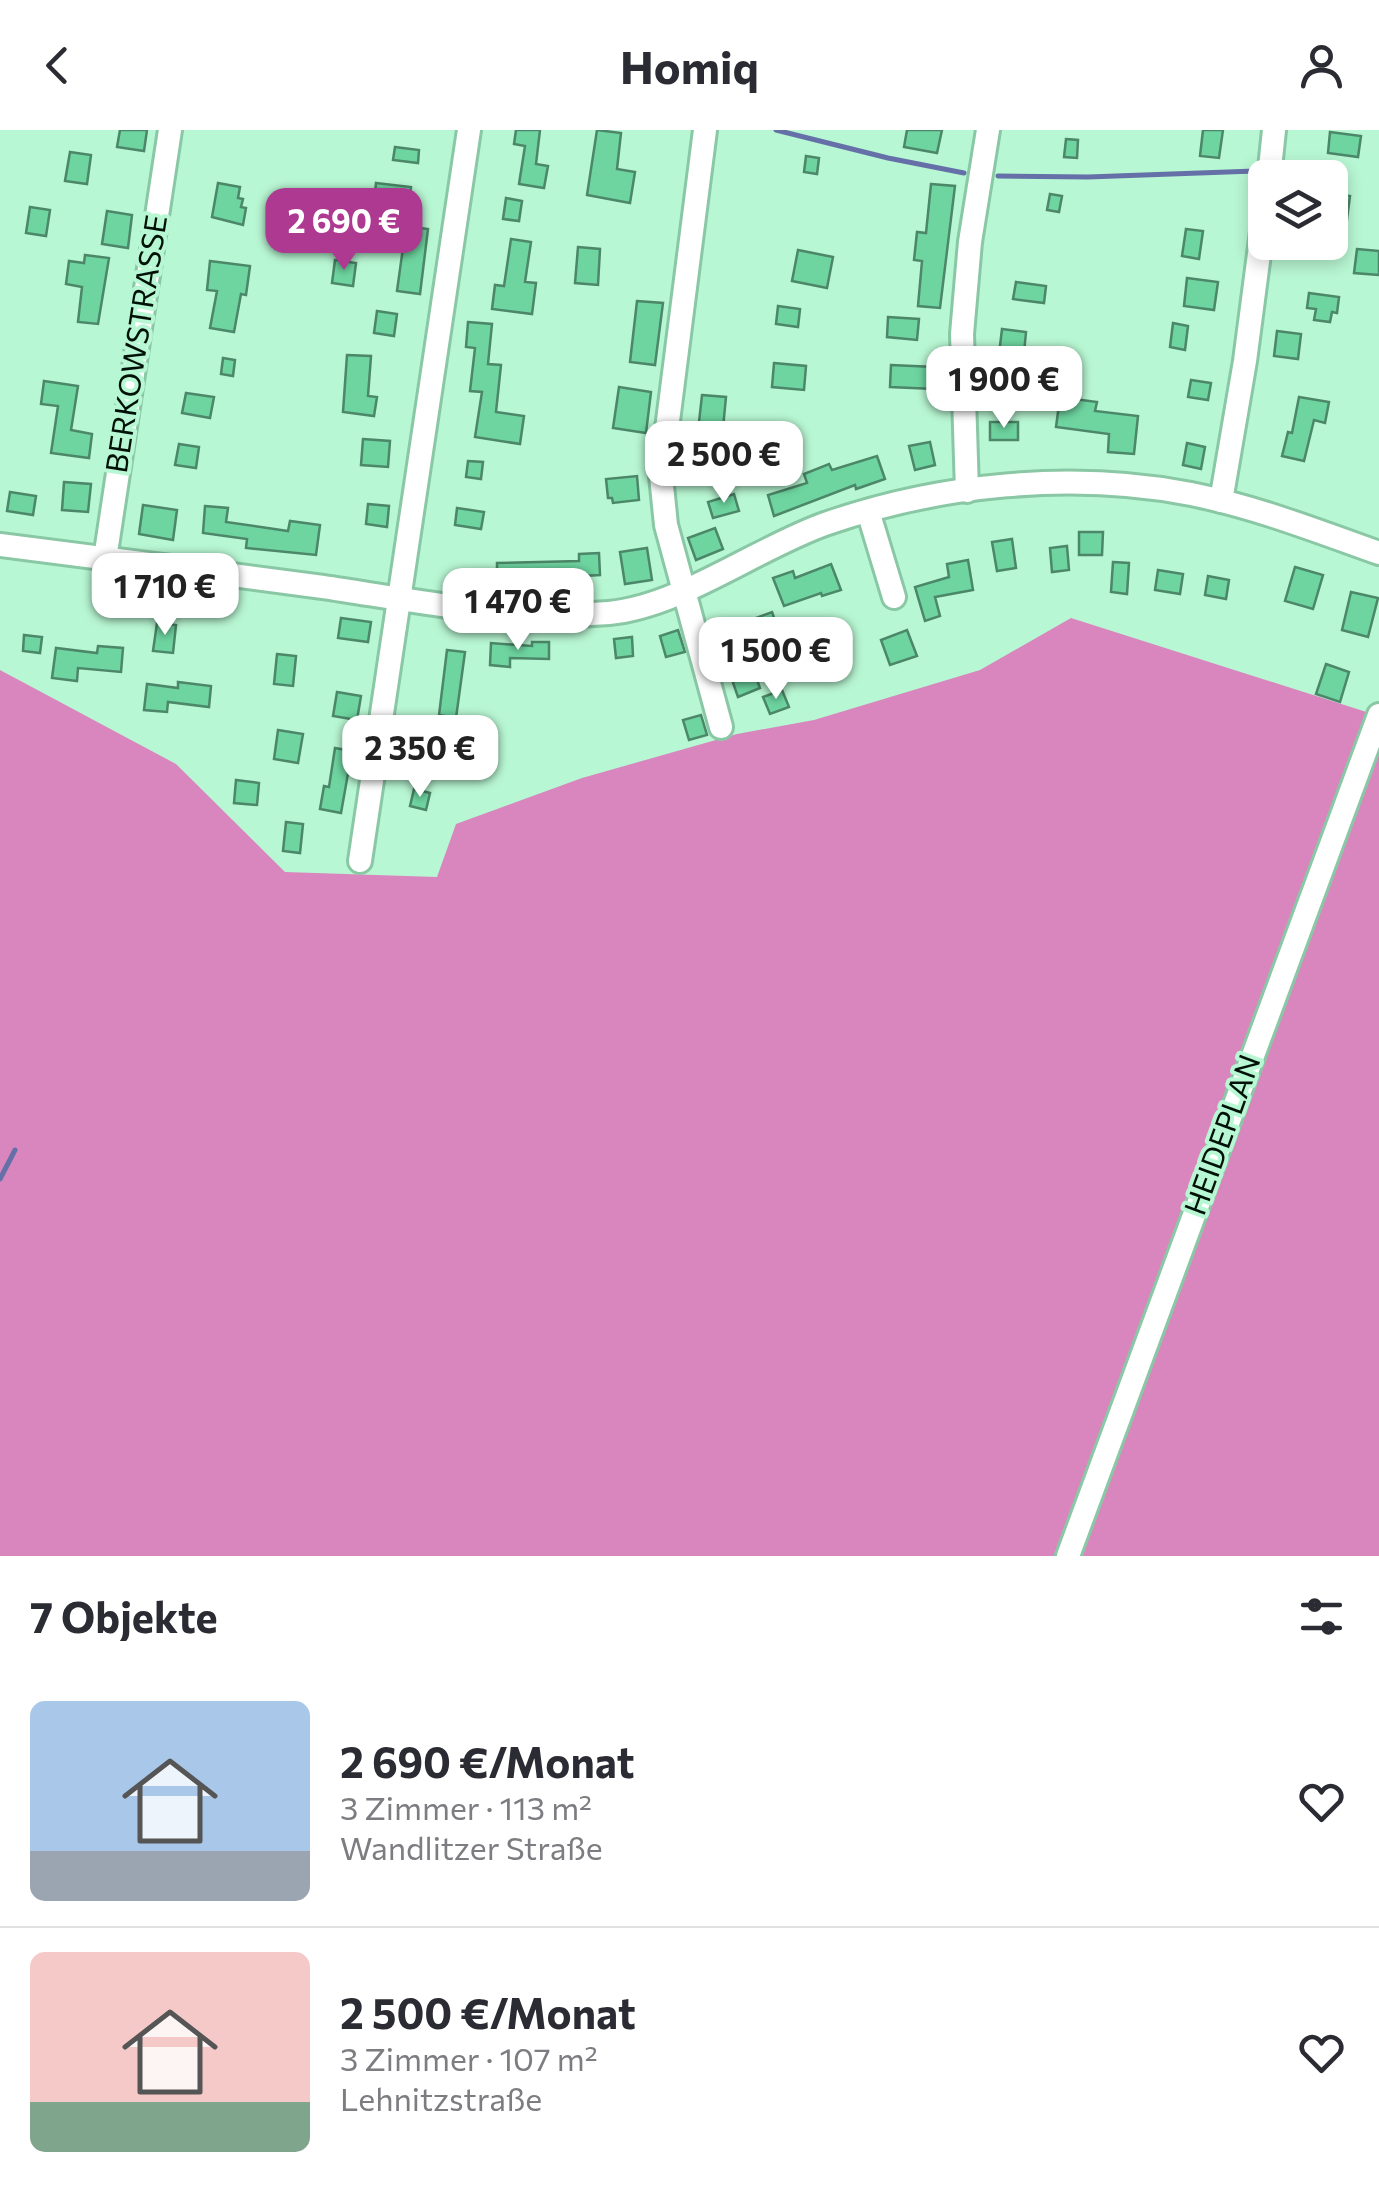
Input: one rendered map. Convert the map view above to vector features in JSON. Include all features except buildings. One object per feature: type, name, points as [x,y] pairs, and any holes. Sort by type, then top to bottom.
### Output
[{"type":"street","name":"BERKOWSTRASSE","points":[[105,559],[170,130]]},
{"type":"street","points":[[360,862],[469,130]]},
{"type":"street","points":[[705,130],[661,476],[666,524],[722,727]]},
{"type":"street","points":[[967,491],[962,380],[964,304],[988,130]]},
{"type":"street","points":[[1271,160],[1274,130]]},
{"type":"street","points":[[1221,501],[1258,260]]},
{"type":"street","points":[[0,545],[482,610],[568,615],[628,610],[683,591],[781,542],[868,511],[967,491],[1042,484],[1106,484],[1170,490],[1221,501],[1379,553]]},
{"type":"street","points":[[868,511],[894,597]]},
{"type":"street","name":"HEIDEPLAN","points":[[1068,1556],[1379,715]]},
{"type":"shaded area","points":[[1071,618],[1379,716],[1379,1556],[0,1556],[0,670],[176,764],[285,872],[437,877],[456,824],[582,778],[737,734],[814,720],[980,670]]},
{"type":"waterway","points":[[776,130],[964,173]]},
{"type":"waterway","points":[[998,176],[1248,171]]},
{"type":"waterway","points":[[0,1179],[15,1150]]}]
